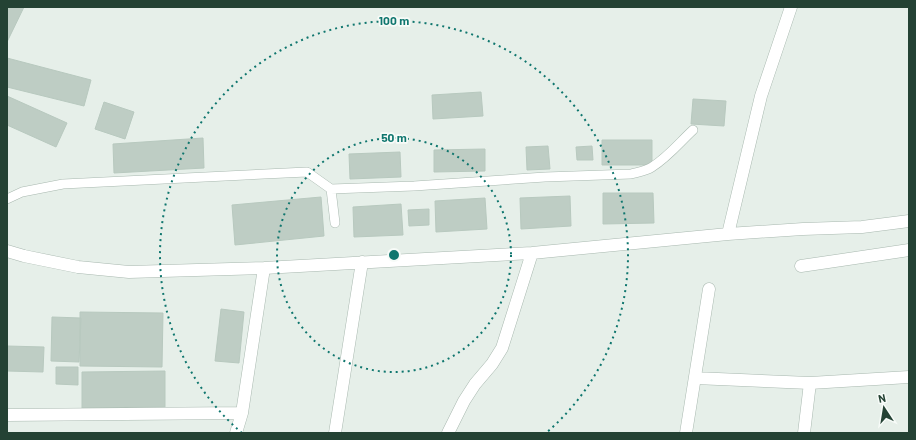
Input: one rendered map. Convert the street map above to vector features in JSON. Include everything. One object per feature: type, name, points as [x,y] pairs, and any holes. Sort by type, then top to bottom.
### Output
[{"type":"street","points":[[728,234],[761,96],[791,7]]},
{"type":"street","points":[[7,251],[24,256],[78,266],[129,272],[264,268],[532,253],[728,234],[862,227],[909,221]]},
{"type":"street","points":[[801,266],[909,250]]},
{"type":"street","points":[[448,433],[475,384],[492,364],[502,348],[532,253]]},
{"type":"street","points":[[335,433],[362,262]]},
{"type":"street","points":[[236,433],[242,413],[264,268]]},
{"type":"street","points":[[686,433],[709,289]]},
{"type":"street","points":[[695,378],[810,383],[909,377]]},
{"type":"street","points":[[804,433],[810,383]]},
{"type":"street","points":[[7,415],[242,413]]},
{"type":"lane","points":[[7,199],[22,192],[63,184],[307,172],[331,189],[414,186],[545,177],[631,174],[652,167],[673,150],[693,130]]},
{"type":"lane","points":[[331,189],[335,223]]},
{"type":"building","points":[[7,7],[24,7],[7,42]]},
{"type":"building","points":[[7,58],[91,80],[84,106],[7,87]]},
{"type":"building","points":[[481,92],[483,116],[433,119],[432,95]]},
{"type":"building","points":[[7,96],[67,123],[56,147],[7,125]]},
{"type":"building","points":[[693,99],[726,101],[724,126],[691,124]]},
{"type":"building","points":[[104,102],[134,112],[125,139],[95,129]]},
{"type":"building","points":[[203,138],[204,168],[114,173],[113,144]]},
{"type":"building","points":[[602,140],[652,140],[652,165],[602,165]]},
{"type":"building","points":[[548,146],[550,169],[527,170],[526,147]]},
{"type":"building","points":[[592,146],[593,160],[577,160],[576,147]]},
{"type":"building","points":[[485,149],[485,171],[434,172],[434,150]]},
{"type":"building","points":[[400,152],[401,177],[350,179],[349,154]]},
{"type":"building","points":[[603,193],[653,193],[654,223],[603,224]]},
{"type":"building","points":[[570,196],[571,226],[521,229],[520,198]]},
{"type":"building","points":[[321,197],[324,236],[235,245],[232,205]]},
{"type":"building","points":[[485,198],[487,229],[436,232],[435,201]]},
{"type":"building","points":[[401,204],[403,235],[354,237],[353,207]]},
{"type":"building","points":[[429,209],[429,225],[409,226],[408,210]]},
{"type":"building","points":[[221,309],[244,312],[239,363],[215,361]]},
{"type":"building","points":[[80,312],[163,313],[162,367],[80,366]]},
{"type":"building","points":[[52,317],[81,318],[79,362],[51,361]]},
{"type":"building","points":[[7,346],[44,347],[43,372],[7,371]]},
{"type":"building","points":[[56,367],[78,367],[78,385],[56,384]]},
{"type":"building","points":[[165,371],[165,407],[82,408],[82,372]]}]
